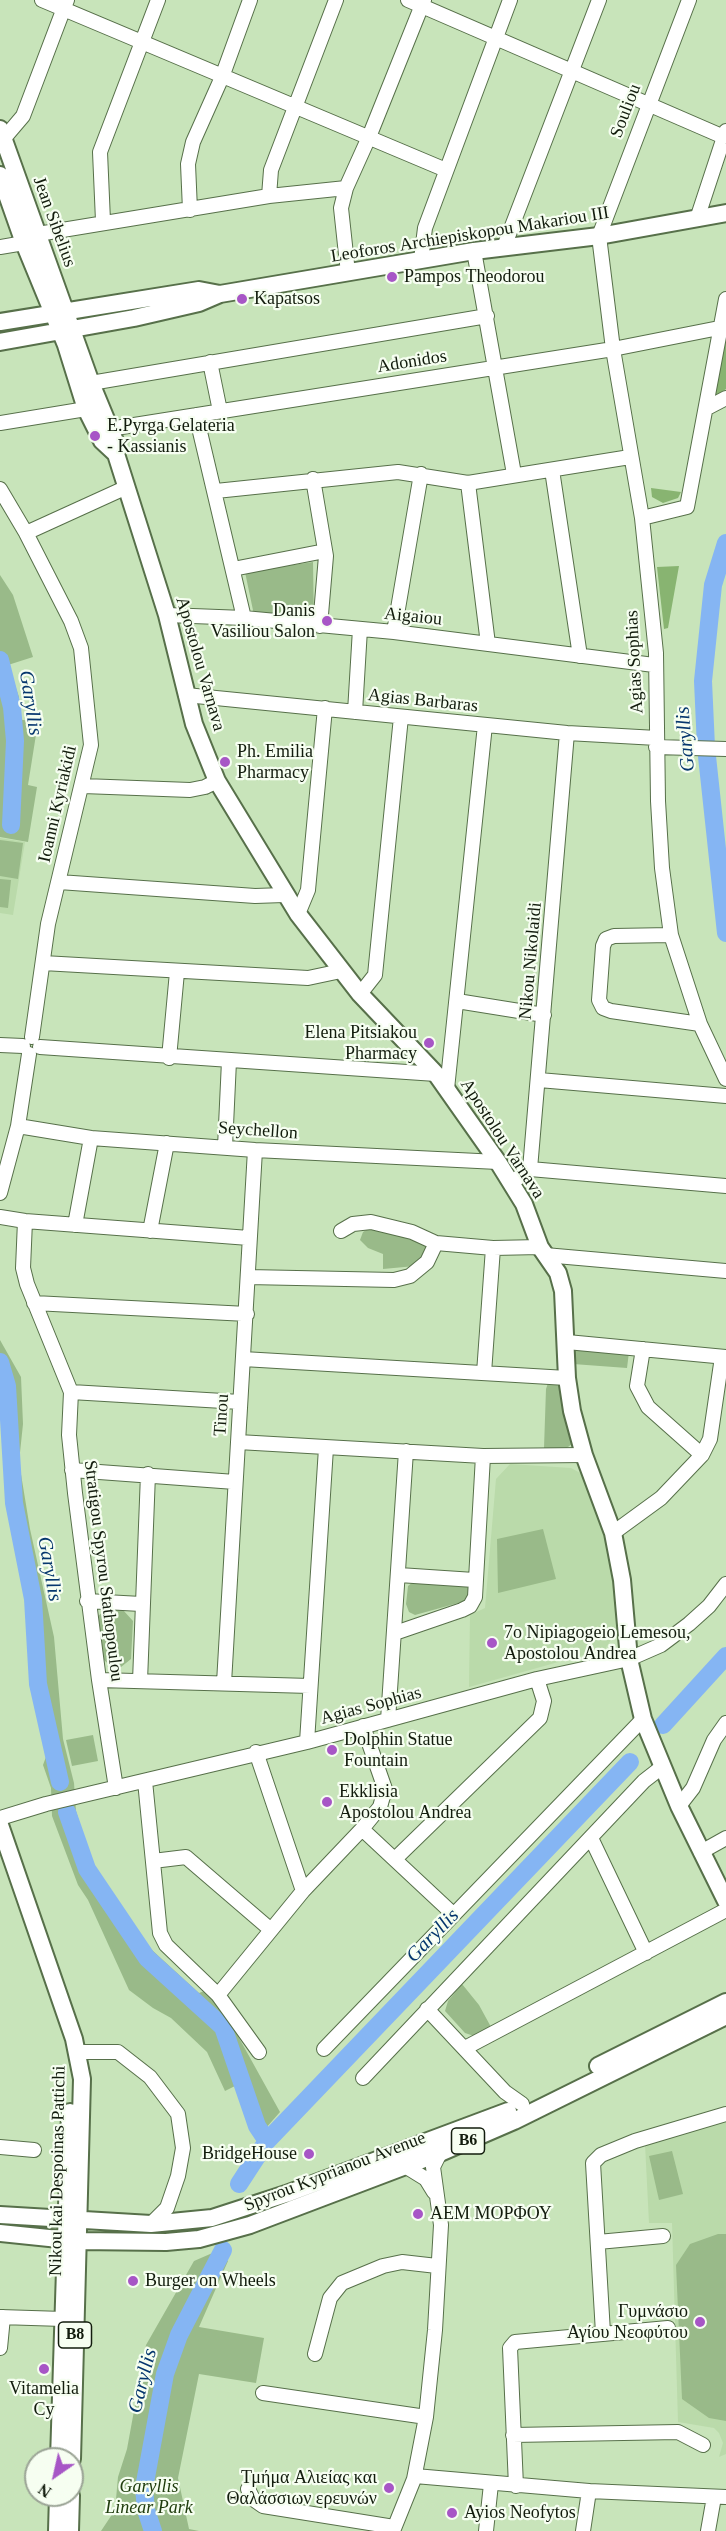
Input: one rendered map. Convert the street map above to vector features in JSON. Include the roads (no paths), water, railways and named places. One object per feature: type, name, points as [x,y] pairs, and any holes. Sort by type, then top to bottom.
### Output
[{"type":"main road","name":"Jean Sibelius","points":[[1,137],[31,239]]},
{"type":"main road","name":"Jean Sibelius","points":[[0,175],[31,239],[66,329]]},
{"type":"main road","name":"Leoforos Archiepiskopou Makariou III","points":[[0,342],[199,303],[220,294],[474,251],[599,236],[726,213]]},
{"type":"main road","name":"Leoforos Archiepiskopou Makariou III","points":[[0,322],[199,290],[220,294]]},
{"type":"main road","name":"Apostolou Varnava","points":[[66,329],[110,429],[166,615],[194,724],[218,781],[284,895],[360,994],[436,1074],[498,1162],[524,1204],[543,1251],[558,1273],[567,1342],[567,1378],[572,1411],[584,1455],[613,1533],[622,1580],[629,1659],[643,1719],[679,1806],[726,1901]]},
{"type":"main road","name":"Apostolou Varnava","points":[[66,329],[86,409],[102,441],[116,454]]},
{"type":"main road","name":"Nikou kai Despoinas Pattichi","points":[[0,1825],[79,2052],[82,2079],[72,2240],[72,2447]]},
{"type":"main road","name":"Nikou kai Despoinas Pattichi","points":[[0,1849],[68,2050],[71,2077],[73,2221]]},
{"type":"main road","name":"Spyrou Kyprianou Avenue","points":[[0,2216],[151,2224],[212,2218],[286,2194],[504,2114],[726,2002]]},
{"type":"main road","name":"Spyrou Kyprianou Avenue","points":[[0,2233],[72,2240],[166,2242],[199,2239],[249,2225],[440,2153],[514,2121],[726,2016]]},
{"type":"main road","name":"Nikou kai Despoinas Pattichi","points":[[59,2447],[63,2319],[72,2240]]},
{"type":"main road","points":[[57,2531],[58,2507]]},
{"type":"main road","points":[[70,2507],[70,2531]]},
{"type":"street","points":[[42,0],[65,5],[222,77],[446,170]]},
{"type":"street","points":[[103,221],[100,152],[158,0]]},
{"type":"street","points":[[190,210],[188,164],[193,142],[222,77],[250,0]]},
{"type":"street","points":[[269,196],[270,170],[336,0]]},
{"type":"street","points":[[408,0],[423,3],[647,104],[725,134],[697,219]]},
{"type":"street","points":[[422,260],[425,228],[510,0]]},
{"type":"street","points":[[504,247],[599,0]]},
{"type":"street","name":"Souliou","points":[[599,236],[647,104],[689,0]]},
{"type":"street","points":[[348,273],[341,208],[346,188],[423,3]]},
{"type":"street","points":[[1,137],[23,116],[65,5]]},
{"type":"street","points":[[0,247],[103,221],[190,210],[269,196],[346,188]]},
{"type":"street","name":"Agias Sophias","points":[[599,236],[613,349],[642,518],[656,653],[654,665],[656,742],[662,868],[671,935],[700,1024],[726,1079]]},
{"type":"street","points":[[474,251],[514,474]]},
{"type":"street","points":[[642,518],[687,507],[708,408],[719,328],[726,299]]},
{"type":"street","points":[[91,383],[487,316]]},
{"type":"street","name":"Adonidos","points":[[110,429],[613,349],[719,328]]},
{"type":"street","points":[[210,362],[220,411]]},
{"type":"street","points":[[708,408],[726,398]]},
{"type":"street","points":[[0,423],[86,409]]},
{"type":"street","points":[[196,415],[216,491],[244,618]]},
{"type":"street","points":[[216,491],[313,479],[398,472],[421,474],[453,483],[468,483],[630,457]]},
{"type":"street","points":[[552,470],[580,656]]},
{"type":"street","points":[[394,632],[421,474]]},
{"type":"street","points":[[313,479],[325,551],[320,626]]},
{"type":"street","points":[[468,483],[488,644]]},
{"type":"street","points":[[26,533],[127,487]]},
{"type":"street","name":"Ioanni Kyriakidi","points":[[0,489],[26,533],[71,621],[81,648],[91,745],[48,924],[18,1126],[0,1193]]},
{"type":"street","points":[[232,569],[325,551]]},
{"type":"street","name":"Aigaiou","points":[[166,615],[244,618],[394,632],[654,665]]},
{"type":"street","points":[[356,712],[360,629]]},
{"type":"street","name":"Agias Barbaras","points":[[186,696],[656,742],[683,749],[726,749]]},
{"type":"street","points":[[298,914],[308,890],[325,708]]},
{"type":"street","points":[[360,994],[375,975],[401,717]]},
{"type":"street","points":[[447,1089],[458,1001],[484,725]]},
{"type":"street","name":"Nikou Nikolaidi","points":[[530,1169],[567,733]]},
{"type":"street","points":[[83,786],[190,790],[218,781]]},
{"type":"street","points":[[58,882],[255,896],[284,895]]},
{"type":"street","points":[[671,935],[614,936],[606,939],[603,946],[600,1000],[603,1008],[611,1011],[700,1024]]},
{"type":"street","points":[[43,963],[308,978],[341,971]]},
{"type":"street","points":[[169,1058],[177,972]]},
{"type":"street","points":[[458,1001],[544,1015]]},
{"type":"street","points":[[0,1046],[31,1046],[169,1058],[436,1074]]},
{"type":"street","points":[[225,1147],[229,1061]]},
{"type":"street","points":[[538,1080],[726,1096]]},
{"type":"street","name":"Seychellon","points":[[18,1126],[90,1138],[255,1150],[498,1162]]},
{"type":"street","points":[[75,1225],[90,1138]]},
{"type":"street","points":[[150,1231],[167,1143]]},
{"type":"street","name":"Tinou","points":[[224,1683],[255,1150]]},
{"type":"street","points":[[511,1183],[530,1169],[726,1186]]},
{"type":"street","points":[[0,1217],[25,1221],[249,1238]]},
{"type":"street","name":"Stratigou Spyrou Stathopoulou","points":[[25,1221],[23,1268],[34,1303],[71,1392],[69,1435],[72,1470],[87,1601],[116,1788]]},
{"type":"street","points":[[342,1231],[353,1224],[371,1222],[412,1232],[436,1242],[726,1271]]},
{"type":"street","points":[[248,1277],[394,1280],[410,1276],[427,1262],[436,1242]]},
{"type":"street","points":[[484,1373],[493,1248]]},
{"type":"street","points":[[34,1303],[246,1314]]},
{"type":"street","points":[[567,1342],[724,1357],[710,1439],[702,1455],[662,1498],[613,1533]]},
{"type":"street","points":[[643,1349],[637,1386],[648,1407],[702,1455]]},
{"type":"street","points":[[243,1359],[567,1378]]},
{"type":"street","points":[[71,1392],[240,1402]]},
{"type":"street","points":[[238,1442],[483,1456],[584,1455]]},
{"type":"street","points":[[307,1742],[326,1448]]},
{"type":"street","points":[[388,1720],[406,1451]]},
{"type":"street","points":[[395,1633],[470,1606],[475,1597],[474,1580],[483,1456]]},
{"type":"street","points":[[72,1470],[235,1482]]},
{"type":"street","points":[[140,1681],[141,1604],[148,1474]]},
{"type":"street","points":[[399,1575],[474,1580]]},
{"type":"street","name":"Agias Sophias","points":[[0,1818],[46,1804],[256,1752],[307,1742],[537,1679],[629,1659],[661,1645],[689,1624],[709,1606],[726,1584]]},
{"type":"street","points":[[87,1601],[141,1604]]},
{"type":"street","points":[[395,1859],[540,1718],[544,1701],[537,1679]]},
{"type":"street","points":[[99,1680],[310,1686]]},
{"type":"street","points":[[324,2049],[643,1719]]},
{"type":"street","points":[[679,1806],[693,1788],[714,1740],[726,1724]]},
{"type":"street","points":[[218,1995],[303,1891],[380,1807],[385,1788],[363,1726]]},
{"type":"street","points":[[256,1752],[303,1891]]},
{"type":"street","points":[[363,2078],[644,1781],[662,1767]]},
{"type":"street","points":[[146,1781],[160,1933],[166,1945],[218,1995],[259,2052]]},
{"type":"street","points":[[362,1829],[453,1914]]},
{"type":"street","points":[[591,1838],[646,1953]]},
{"type":"street","points":[[701,1852],[726,1838]]},
{"type":"street","points":[[153,1861],[186,1857],[271,1930]]},
{"type":"street","points":[[465,2048],[726,1910]]},
{"type":"street","points":[[427,2009],[505,2092],[522,2104]]},
{"type":"street","points":[[79,2052],[118,2052],[150,2077],[171,2103],[183,2132],[183,2148],[173,2194],[163,2214],[151,2224]]},
{"type":"street","points":[[504,2114],[507,2104],[505,2092]]},
{"type":"street","points":[[603,2334],[593,2163],[601,2155],[635,2141],[726,2114]]},
{"type":"street","points":[[0,2147],[34,2150]]},
{"type":"street","points":[[248,2489],[253,2499],[262,2506],[393,2529],[415,2476],[426,2417],[435,2330],[441,2225],[433,2175],[440,2153]]},
{"type":"street","points":[[405,2166],[426,2179],[437,2196]]},
{"type":"street","points":[[173,2194],[185,2222]]},
{"type":"street","points":[[598,2242],[663,2236]]},
{"type":"street","points":[[315,2354],[330,2298],[342,2283],[383,2266],[402,2262],[437,2266]]},
{"type":"street","points":[[0,2348],[2,2317],[63,2319]]},
{"type":"street","points":[[516,2486],[510,2348],[515,2342],[668,2328]]},
{"type":"street","points":[[263,2393],[426,2417]]},
{"type":"street","points":[[513,2435],[678,2432],[703,2445]]},
{"type":"street","points":[[415,2476],[516,2486],[720,2497],[708,2531]]},
{"type":"street","points":[[486,2531],[491,2484]]},
{"type":"street","points":[[583,2531],[589,2491]]},
{"type":"waterway","name":"Garyllis","points":[[726,543],[713,585],[703,681],[706,747],[726,933]]},
{"type":"waterway","name":"Garyllis","points":[[0,660],[12,707],[15,741],[11,825]]},
{"type":"waterway","name":"Garyllis","points":[[0,1362],[7,1386],[14,1503],[33,1599],[38,1684],[60,1782]]},
{"type":"waterway","name":"Garyllis","points":[[663,1725],[726,1656]]},
{"type":"waterway","name":"Garyllis","points":[[267,2141],[630,1762]]},
{"type":"waterway","name":"Garyllis","points":[[67,1812],[87,1869],[147,1958],[223,2027],[257,2126],[267,2141],[239,2184]]},
{"type":"waterway","name":"Garyllis","points":[[153,2531],[146,2510],[144,2488],[165,2374],[179,2335],[223,2250]]},
{"type":"place","name":"Pampos Theodorou","points":[[392,277]]},
{"type":"place","name":"Kapatsos","points":[[242,299]]},
{"type":"place","name":"E.Pyrga Gelateria - Kassianis","points":[[95,436]]},
{"type":"place","name":"Danis Vasiliou Salon","points":[[327,621]]},
{"type":"place","name":"Ph. Emilia Pharmacy","points":[[225,762]]},
{"type":"place","name":"Elena Pitsiakou Pharmacy","points":[[429,1043]]},
{"type":"place","name":"7o Nipiagogeio Lemesou, Apostolou Andrea","points":[[492,1643]]},
{"type":"place","name":"Dolphin Statue Fountain","points":[[332,1750]]},
{"type":"place","name":"Ekklisia Apostolou Andrea","points":[[327,1802]]},
{"type":"place","name":"BridgeHouse","points":[[309,2154]]},
{"type":"place","name":"ΑΕΜ ΜΟΡΦΟΥ","points":[[418,2214]]},
{"type":"place","name":"Burger on Wheels","points":[[133,2281]]},
{"type":"place","name":"Γυμνάσιο Αγίου Νεοφύτου","points":[[700,2322]]},
{"type":"place","name":"Vitamelia Cy","points":[[44,2369]]},
{"type":"place","name":"Τμήμα Αλιείας και Θαλάσσιων ερευνών","points":[[389,2488]]},
{"type":"place","name":"Ayios Neofytos","points":[[452,2513]]},
{"type":"park label","name":"Garyllis Linear Park","points":[[149,2497]]}]
